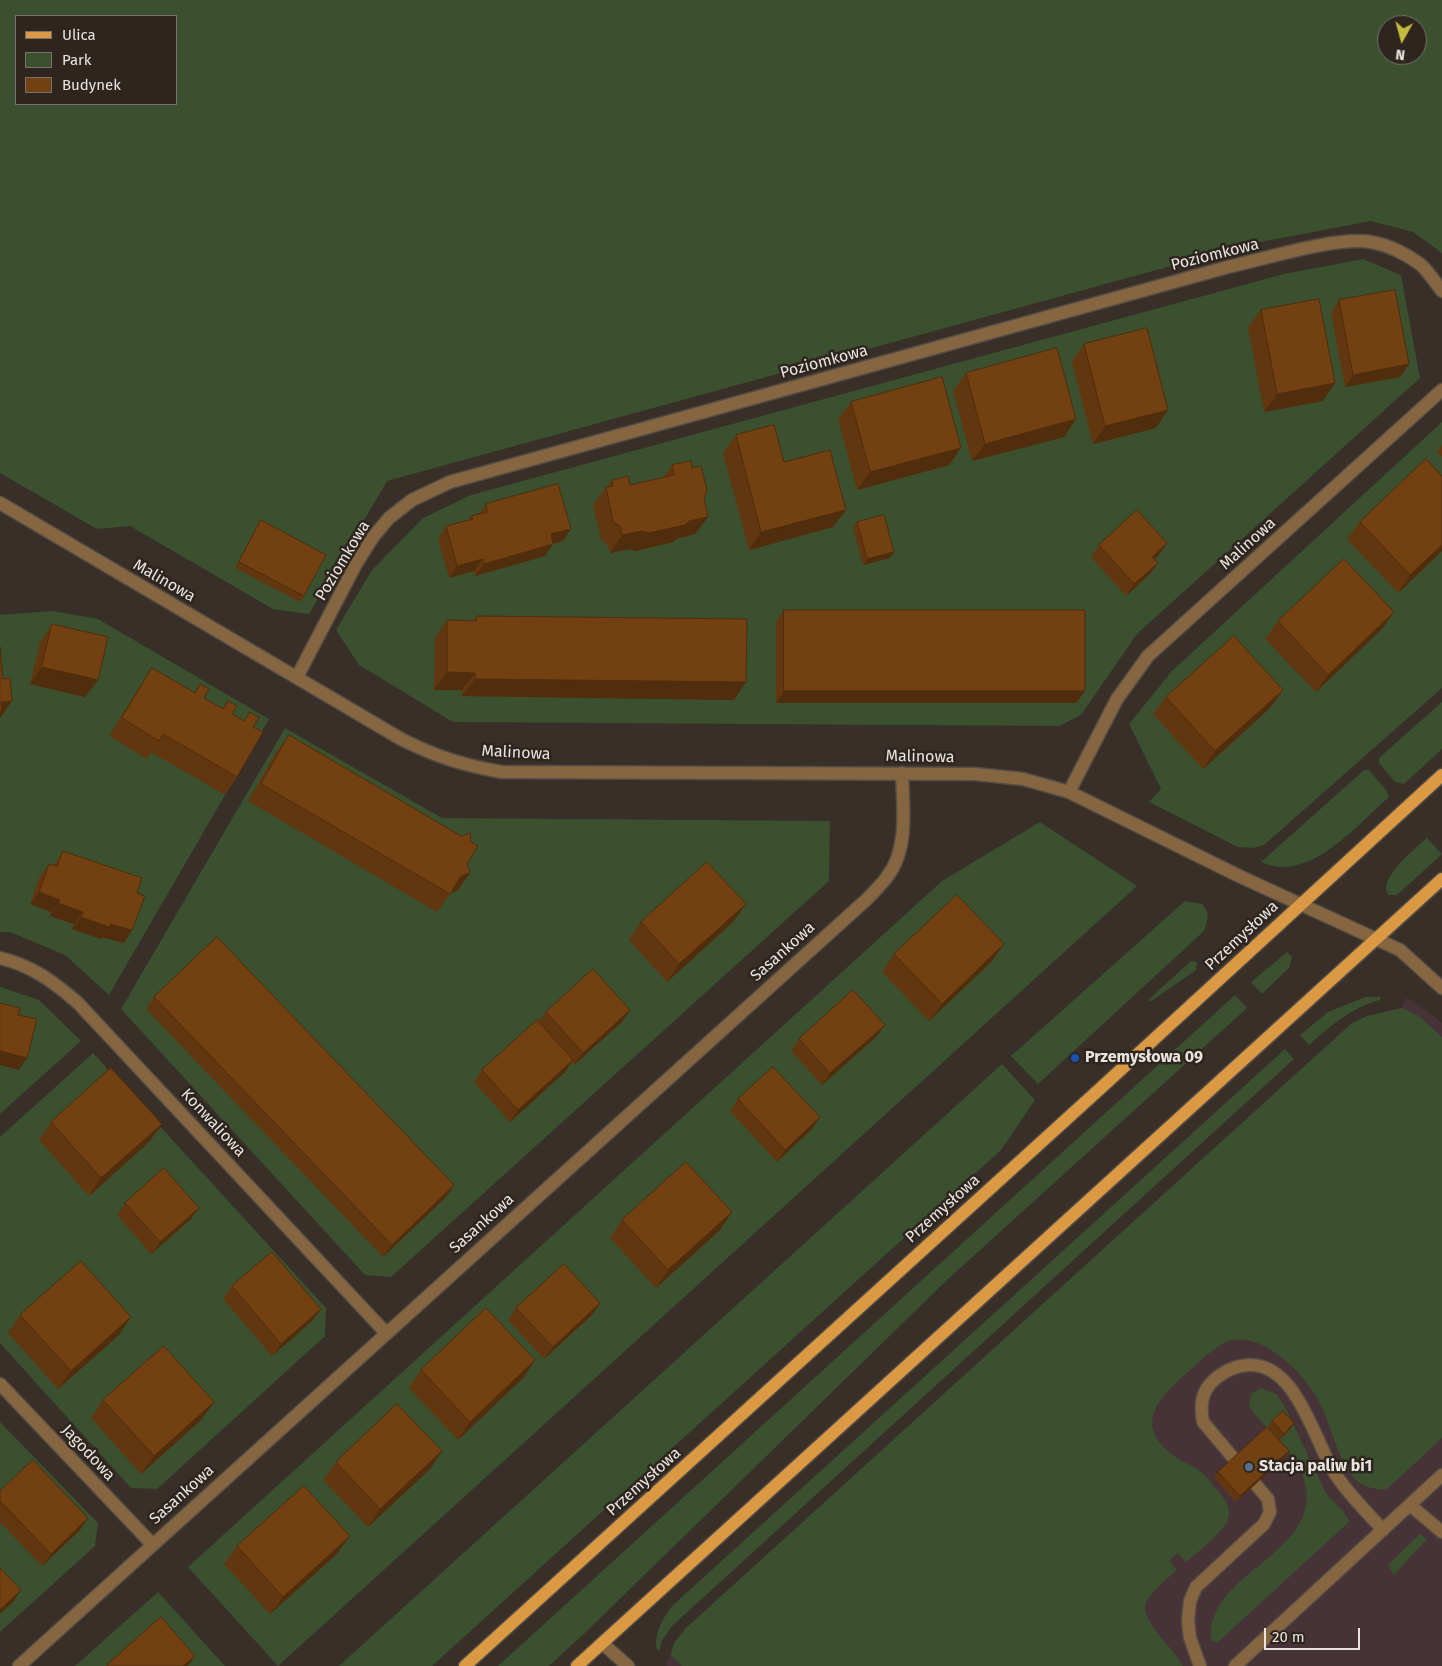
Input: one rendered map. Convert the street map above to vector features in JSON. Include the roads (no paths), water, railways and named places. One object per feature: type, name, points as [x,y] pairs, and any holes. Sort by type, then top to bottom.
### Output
[{"type":"main road","name":"Przemysłowa","points":[[465,1666],[1442,775]]},
{"type":"main road","points":[[577,1666],[1442,879]]},
{"type":"street","name":"Poziomkowa","points":[[296,677],[372,537],[389,518],[412,500],[450,482],[1228,267],[1330,244],[1352,241],[1371,242],[1395,249],[1421,265],[1442,291]]},
{"type":"street","name":"Malinowa","points":[[1069,792],[1117,699],[1148,656],[1442,390]]},
{"type":"street","name":"Malinowa","points":[[0,503],[429,754],[463,765],[502,772],[902,773],[975,774],[1013,778],[1069,792],[1238,876],[1400,950],[1442,988]]},
{"type":"street","name":"Sasankowa","points":[[19,1666],[866,900],[888,876],[899,854],[903,828],[902,773]]},
{"type":"street","name":"Konwaliowa","points":[[0,958],[25,966],[50,979],[78,1003],[386,1333]]},
{"type":"street","points":[[1200,1666],[1190,1638],[1188,1621],[1190,1601],[1196,1587],[1264,1524],[1270,1512],[1268,1499],[1203,1422],[1202,1398],[1209,1385],[1224,1372],[1242,1366],[1259,1364],[1282,1379],[1300,1403],[1332,1470],[1347,1491],[1383,1530]]},
{"type":"street","name":"Jagodowa","points":[[0,1384],[152,1544]]},
{"type":"street","points":[[1234,1666],[1442,1475]]},
{"type":"street","points":[[1410,1505],[1442,1532]]},
{"type":"street","points":[[602,1643],[628,1666]]},
{"type":"place","name":"Przemysłowa 09","points":[[1075,1058]]},
{"type":"place","name":"Stacja paliw bi1","points":[[1249,1467]]}]
